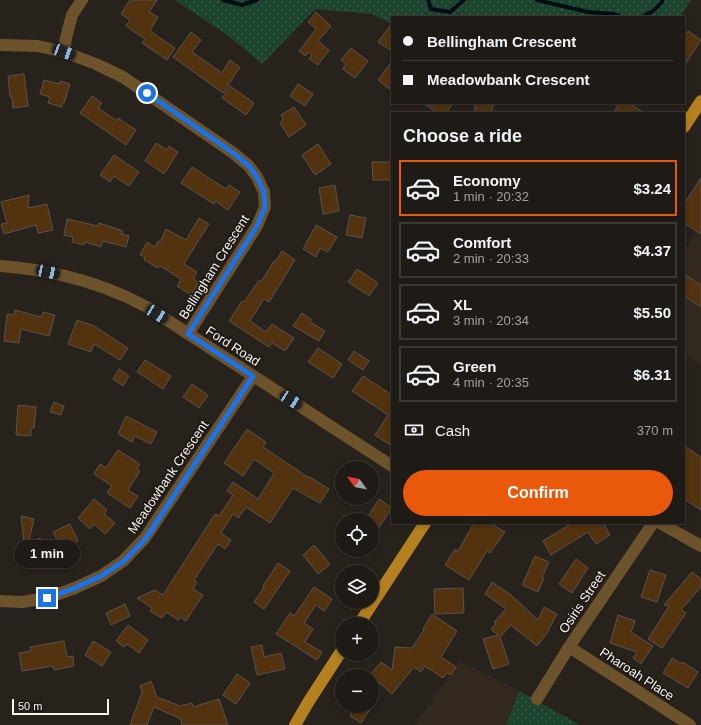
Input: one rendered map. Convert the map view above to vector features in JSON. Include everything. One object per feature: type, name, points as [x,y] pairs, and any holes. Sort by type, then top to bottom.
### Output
[{"type":"main road","points":[[685,125],[701,101]]},
{"type":"main road","points":[[364,617],[424,524]]},
{"type":"main road","points":[[295,725],[335,661]]},
{"type":"street","points":[[64,52],[72,15],[82,0]]},
{"type":"street","name":"Bellingham Crescent","points":[[0,45],[38,46],[64,52],[96,64],[123,77],[232,152],[249,166],[257,177],[264,192],[265,207],[257,226],[188,334]]},
{"type":"street","name":"Ford Road","points":[[0,266],[37,270],[69,277],[122,295],[146,307],[391,465]]},
{"type":"street","name":"Meadowbank Crescent","points":[[0,601],[22,602],[47,598],[75,588],[101,576],[124,561],[146,538],[253,376]]},
{"type":"street","name":"Osiris Street","points":[[537,699],[569,647],[652,524]]},
{"type":"street","points":[[662,524],[701,546]]},
{"type":"street","name":"Pharoah Place","points":[[569,647],[690,725]]},
{"type":"shaded area","points":[[701,225],[701,365],[685,355],[685,249]]},
{"type":"shaded area","points":[[459,661],[519,691],[506,725],[415,725]]},
{"type":"green space","points":[[175,0],[691,0],[681,16],[391,16],[391,24],[372,14],[315,9],[262,64],[226,34]]},
{"type":"green space","points":[[519,691],[580,725],[506,725]]},
{"type":"building","points":[[130,0],[157,0],[149,12],[158,17],[150,31],[175,48],[167,60],[142,43],[145,39],[126,26],[130,20],[121,14]]},
{"type":"building","points":[[316,12],[331,26],[318,41],[329,50],[318,65],[309,59],[312,55],[309,52],[305,56],[299,51],[316,29],[308,22]]},
{"type":"building","points":[[391,24],[391,50],[378,42]]},
{"type":"building","points":[[688,31],[701,40],[685,64],[685,36]]},
{"type":"building","points":[[191,32],[201,40],[192,52],[222,73],[230,60],[240,67],[223,93],[173,57]]},
{"type":"building","points":[[351,48],[368,61],[355,78],[343,69],[346,64],[341,60]]},
{"type":"building","points":[[391,62],[391,90],[378,80]]},
{"type":"building","points":[[24,74],[28,106],[13,108],[12,97],[10,97],[8,76]]},
{"type":"building","points":[[44,80],[60,84],[60,81],[70,84],[64,103],[63,102],[61,107],[48,103],[50,97],[40,94]]},
{"type":"building","points":[[298,84],[313,94],[305,106],[290,96]]},
{"type":"building","points":[[230,86],[254,103],[246,115],[222,98]]},
{"type":"building","points":[[92,96],[102,103],[98,108],[117,121],[118,118],[136,130],[126,145],[80,113]]},
{"type":"building","points":[[424,104],[452,104],[447,112],[436,112]]},
{"type":"building","points":[[476,104],[494,104],[491,112],[474,112]]},
{"type":"building","points":[[619,104],[630,104],[642,112],[614,112]]},
{"type":"building","points":[[294,107],[306,125],[289,137],[280,123],[283,119],[281,115]]},
{"type":"building","points":[[156,143],[167,150],[169,146],[178,152],[164,174],[145,161]]},
{"type":"building","points":[[318,144],[331,164],[315,175],[302,155]]},
{"type":"building","points":[[114,155],[139,172],[129,186],[114,176],[110,182],[100,175]]},
{"type":"building","points":[[372,162],[391,162],[391,180],[373,180]]},
{"type":"building","points":[[192,167],[226,189],[229,185],[240,192],[228,210],[215,201],[214,204],[181,183]]},
{"type":"building","points":[[701,178],[701,234],[685,224],[685,202]]},
{"type":"building","points":[[335,185],[339,211],[323,214],[319,188]]},
{"type":"building","points":[[29,195],[28,208],[47,204],[53,230],[38,233],[36,225],[4,234],[1,224],[7,223],[1,202]]},
{"type":"building","points":[[350,215],[366,218],[362,238],[346,235]]},
{"type":"building","points":[[199,218],[209,224],[184,264],[197,272],[193,279],[199,282],[191,295],[177,286],[181,279],[160,266],[158,268],[144,260],[145,257],[140,255],[147,242],[155,247],[158,241],[160,242],[166,229],[186,240]]},
{"type":"building","points":[[67,219],[98,226],[99,223],[123,231],[122,234],[129,236],[126,247],[103,241],[101,247],[85,242],[84,245],[72,242],[73,237],[64,235]]},
{"type":"building","points":[[316,225],[337,237],[328,252],[320,248],[316,257],[303,249]]},
{"type":"building","points":[[282,251],[295,260],[269,302],[264,299],[250,321],[266,332],[272,324],[294,338],[285,351],[272,343],[269,347],[229,321],[242,301],[244,302],[259,280],[261,282]]},
{"type":"building","points":[[357,269],[378,283],[369,296],[348,282]]},
{"type":"building","points":[[685,275],[701,285],[701,307],[685,297]]},
{"type":"building","points":[[15,310],[41,317],[43,312],[55,315],[49,336],[21,329],[19,343],[4,341],[7,314],[14,315]]},
{"type":"building","points":[[302,313],[311,319],[310,322],[325,331],[319,341],[293,326]]},
{"type":"building","points":[[77,320],[94,326],[128,348],[120,360],[94,344],[91,352],[68,344]]},
{"type":"building","points":[[318,348],[342,364],[333,378],[308,362]]},
{"type":"building","points":[[354,351],[369,361],[363,370],[348,360]]},
{"type":"building","points":[[145,360],[171,376],[163,389],[137,372]]},
{"type":"building","points":[[119,369],[129,376],[123,386],[113,379]]},
{"type":"building","points":[[363,376],[391,394],[391,445],[375,435],[388,415],[352,391]]},
{"type":"building","points":[[192,384],[208,395],[199,408],[183,397]]},
{"type":"building","points":[[54,402],[64,406],[61,415],[50,412]]},
{"type":"building","points":[[18,405],[36,407],[34,428],[31,428],[31,436],[16,435]]},
{"type":"building","points":[[126,416],[157,432],[151,444],[135,436],[132,442],[118,434]]},
{"type":"building","points":[[247,429],[266,442],[263,447],[309,478],[310,477],[329,489],[320,503],[293,488],[270,523],[246,507],[238,518],[233,514],[221,533],[231,540],[225,549],[218,544],[194,580],[197,582],[193,589],[203,595],[186,621],[180,617],[178,620],[166,612],[162,618],[150,611],[152,608],[137,598],[155,590],[163,595],[215,514],[219,516],[233,495],[227,491],[233,482],[258,499],[274,473],[254,459],[243,476],[224,463]]},
{"type":"building","points":[[685,447],[701,457],[701,510],[685,500]]},
{"type":"building","points":[[118,450],[140,464],[137,468],[140,471],[128,490],[138,496],[130,508],[107,493],[112,486],[94,474],[100,464],[106,468]]},
{"type":"building","points":[[94,499],[107,510],[104,514],[115,523],[105,534],[94,524],[90,529],[78,518]]},
{"type":"building","points":[[379,499],[391,507],[379,528],[379,513],[370,513],[375,505],[379,505]]},
{"type":"building","points":[[21,516],[34,519],[28,544],[40,538],[43,559],[26,561]]},
{"type":"building","points":[[70,524],[78,541],[62,549],[53,532]]},
{"type":"building","points":[[473,524],[491,524],[505,532],[490,553],[487,551],[469,580],[445,565],[455,549],[458,551]]},
{"type":"building","points":[[570,524],[604,524],[610,535],[596,544],[588,532],[551,555],[543,541]]},
{"type":"building","points":[[314,545],[330,564],[318,574],[303,555]]},
{"type":"building","points":[[535,556],[549,562],[542,577],[544,578],[538,592],[522,585]]},
{"type":"building","points":[[576,559],[588,568],[572,593],[559,584]]},
{"type":"building","points":[[278,563],[290,571],[264,609],[254,602]]},
{"type":"building","points":[[650,570],[666,575],[657,602],[641,597]]},
{"type":"building","points":[[692,572],[701,579],[701,587],[681,610],[686,613],[662,648],[648,639],[669,606],[664,605]]},
{"type":"building","points":[[492,582],[510,594],[538,620],[544,607],[557,614],[547,633],[537,646],[511,625],[500,637],[509,664],[493,669],[483,639],[498,635],[491,629],[496,624],[494,622],[506,609],[485,594]]},
{"type":"building","points":[[314,587],[332,599],[324,611],[316,605],[304,623],[313,629],[305,642],[322,652],[317,660],[276,634],[290,613],[294,616]]},
{"type":"building","points":[[463,588],[464,613],[435,614],[434,589]]},
{"type":"building","points":[[125,604],[130,616],[111,625],[106,613]]},
{"type":"building","points":[[432,614],[457,631],[441,657],[456,667],[451,675],[447,673],[443,678],[425,666],[421,672],[414,667],[392,694],[379,683],[379,669],[375,669],[381,662],[392,670],[395,647],[412,648],[424,630],[423,629]]},
{"type":"building","points":[[618,615],[635,621],[631,632],[653,646],[641,664],[633,658],[637,652],[610,643]]},
{"type":"building","points":[[128,625],[148,640],[139,653],[127,644],[124,647],[116,641]]},
{"type":"building","points":[[64,641],[67,657],[73,656],[74,666],[54,670],[53,666],[22,671],[19,653],[31,651],[30,647]]},
{"type":"building","points":[[93,641],[111,652],[102,666],[85,655]]},
{"type":"building","points":[[262,645],[264,657],[281,653],[285,669],[257,675],[251,647]]},
{"type":"building","points":[[672,658],[682,664],[683,662],[698,672],[688,688],[663,673]]},
{"type":"building","points":[[237,674],[250,683],[236,704],[223,695]]},
{"type":"building","points":[[151,681],[157,697],[180,706],[192,703],[193,707],[219,699],[228,725],[182,725],[181,719],[154,707],[147,725],[130,725],[142,692],[140,686]]},
{"type":"building","points":[[352,713],[367,713],[361,723],[350,716]]},
{"type":"waterway","points":[[223,0],[242,5],[257,0]]},
{"type":"waterway","points":[[428,0],[431,9],[450,12],[464,0]]},
{"type":"waterway","points":[[537,0],[588,12],[613,14],[619,16]]},
{"type":"waterway","points":[[644,16],[653,11],[662,2],[662,0]]},
{"type":"route","points":[[47,598],[75,588],[101,576],[124,561],[146,538],[253,376],[188,334],[257,226],[265,207],[264,192],[257,177],[249,166],[232,152],[147,93]]}]
